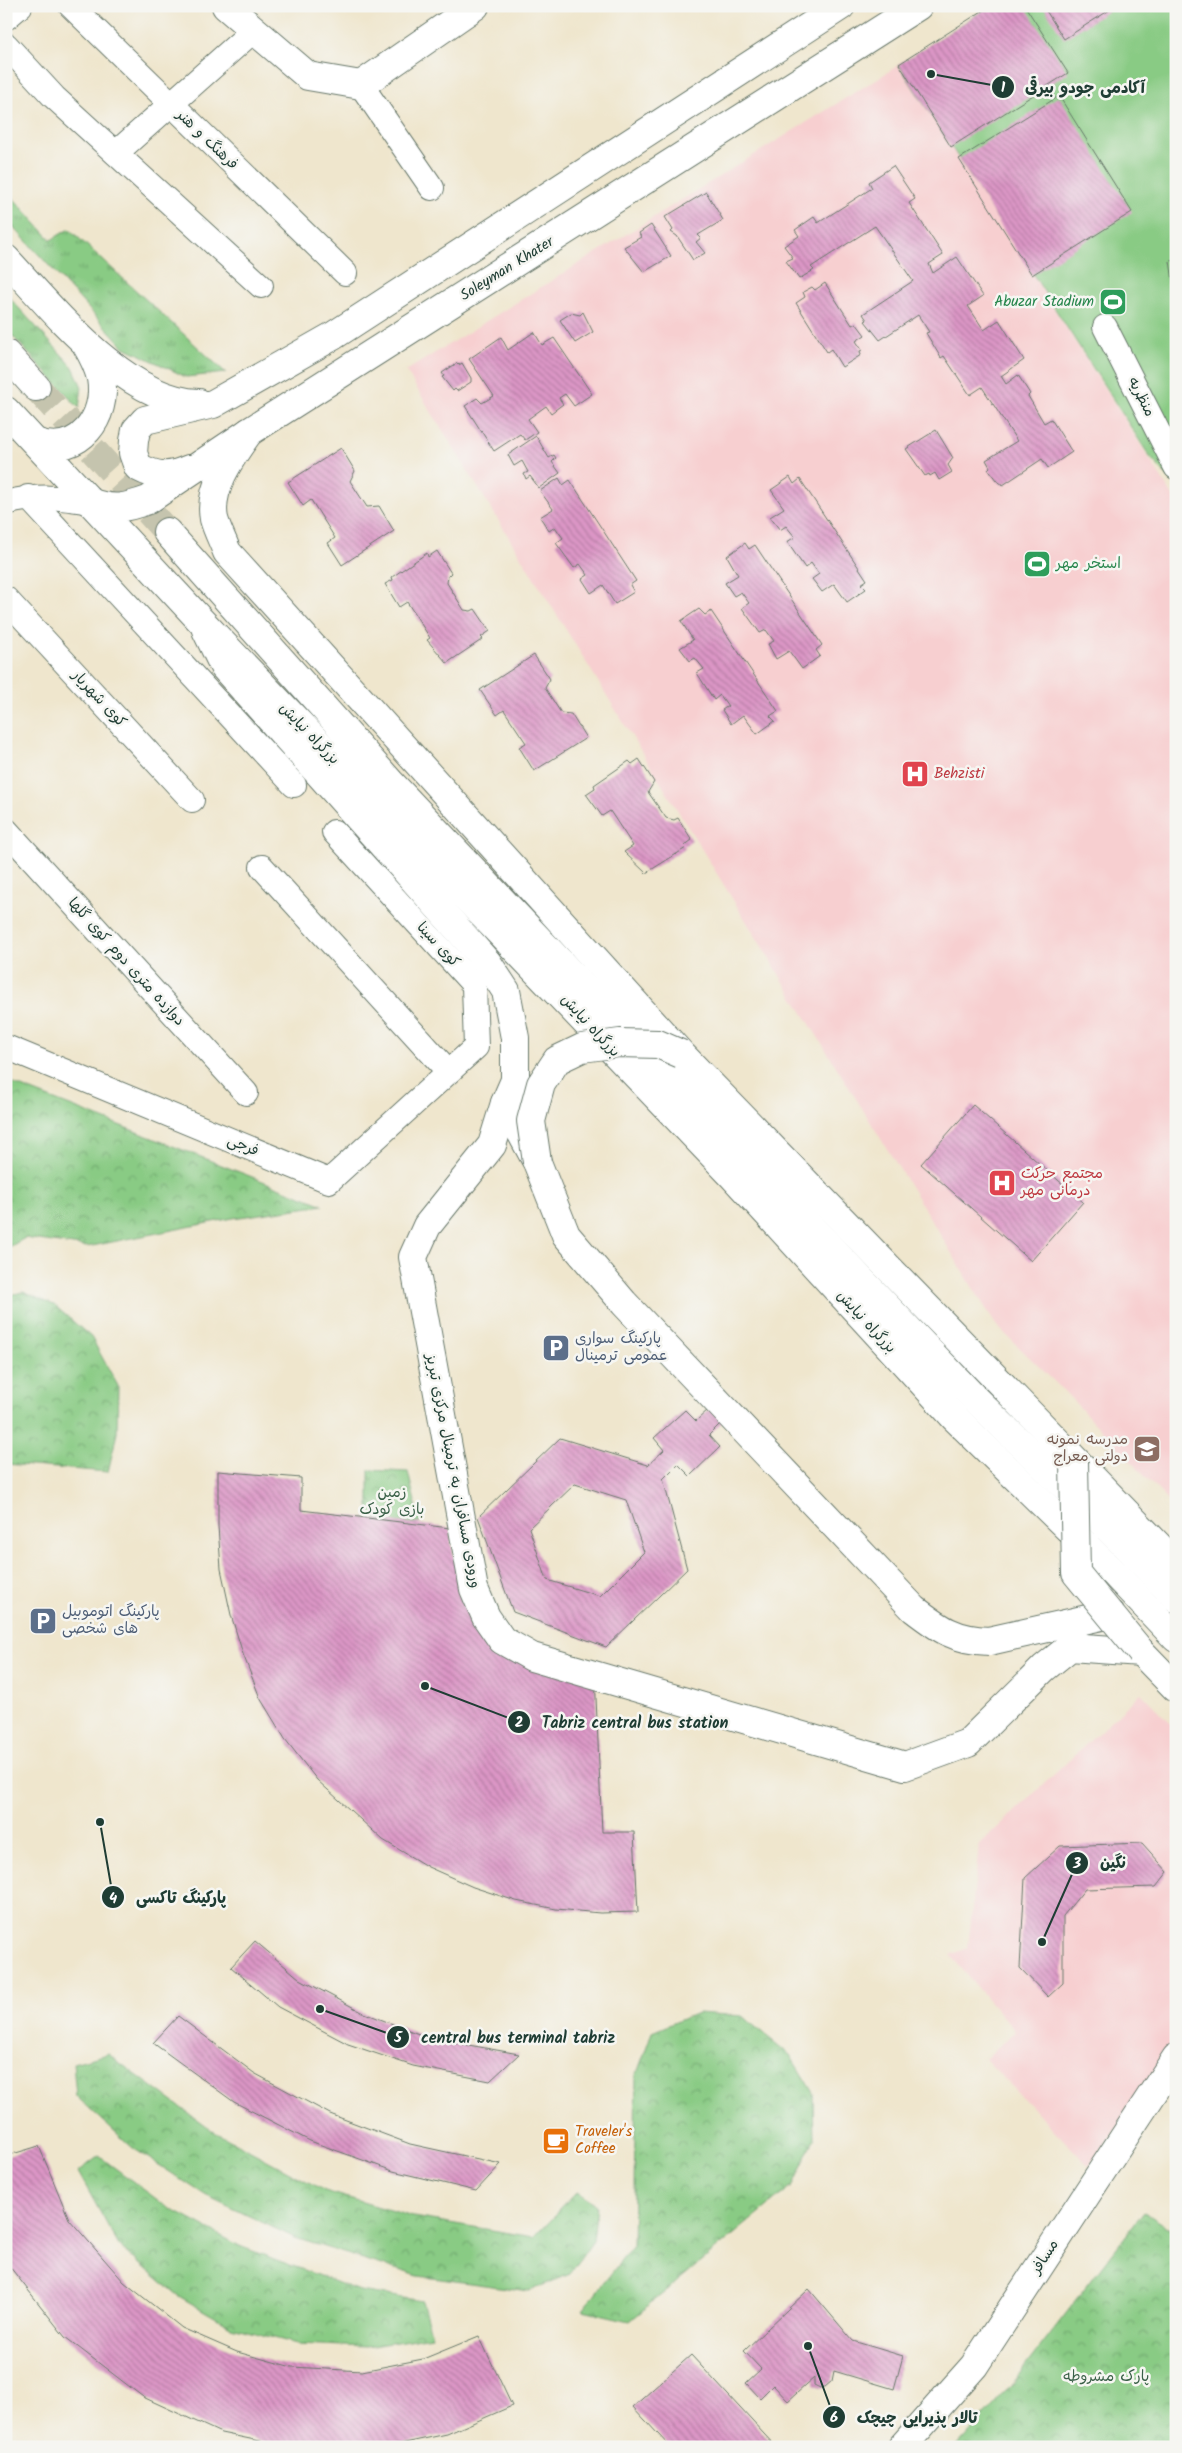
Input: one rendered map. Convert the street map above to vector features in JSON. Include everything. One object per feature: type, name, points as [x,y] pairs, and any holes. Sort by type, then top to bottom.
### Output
[{"type":"main road","points":[[226,6],[308,76],[361,85],[475,6]]},
{"type":"main road","points":[[201,464],[177,474],[166,476],[152,474],[138,467],[133,453],[136,430],[145,420],[213,404],[333,336],[841,6]]},
{"type":"main road","name":"Soleyman Khater","points":[[90,502],[106,509],[130,507],[148,500],[249,432],[918,6]]},
{"type":"main road","points":[[6,258],[87,346],[128,376],[156,393],[187,403],[213,404]]},
{"type":"main road","points":[[38,443],[56,447],[64,446],[82,435],[93,423],[100,405],[101,385],[97,367],[87,346]]},
{"type":"main road","points":[[6,354],[36,387]]},
{"type":"main road","name":"بزرگراه نیایش","points":[[6,411],[38,443],[90,502],[202,622],[732,1175],[955,1418],[1116,1575],[1176,1638]]},
{"type":"main road","points":[[249,432],[229,460],[213,505],[214,520],[227,552],[681,1054],[1176,1564]]},
{"type":"main road","name":"بزرگراه نیایش","points":[[167,532],[390,782],[746,1159],[975,1399],[1132,1552],[1176,1598]]},
{"type":"main road","name":"ورودی مسافران به ترمینال مرکزی تبریز","points":[[202,622],[224,667],[487,962],[506,991],[515,1038],[515,1080],[505,1103],[492,1145],[427,1226],[413,1257],[474,1589],[486,1617],[502,1640],[532,1657],[905,1766],[968,1743],[1044,1668],[1070,1647],[1141,1652]]},
{"type":"main road","points":[[537,1162],[531,1121],[541,1084],[557,1060],[582,1048],[620,1043],[658,1044],[681,1054]]},
{"type":"main road","points":[[505,1103],[537,1162],[566,1235],[608,1285],[914,1610],[942,1631],[974,1640],[989,1641],[1110,1614]]},
{"type":"main road","points":[[1074,1461],[1076,1573],[1141,1652],[1176,1688]]},
{"type":"main road","name":"مسافر","points":[[902,2447],[974,2366],[1176,2058]]},
{"type":"street","points":[[6,18],[20,6]]},
{"type":"street","name":"فرهنگ و هنر","points":[[71,6],[345,273]]},
{"type":"street","points":[[116,153],[254,30]]},
{"type":"street","points":[[6,45],[54,96],[261,286]]},
{"type":"street","points":[[361,85],[432,188]]},
{"type":"street","name":"منظریه","points":[[1105,327],[1176,467]]},
{"type":"street","points":[[17,500],[61,497],[90,502]]},
{"type":"street","points":[[17,500],[294,786]]},
{"type":"street","name":"کوی شهریار","points":[[6,599],[192,800]]},
{"type":"street","name":"دوازده متری دوم کوی گلها","points":[[6,830],[246,1093]]},
{"type":"street","name":"کوی سینا","points":[[334,832],[474,984],[476,1047],[448,1071]]},
{"type":"street","points":[[262,867],[448,1071]]},
{"type":"street","name":"فرجی","points":[[6,1047],[329,1182],[448,1071]]},
{"type":"shaded area","name":"Behzisti","points":[[899,65],[1176,501],[1176,1509],[1063,1390],[996,1325],[406,371]]},
{"type":"shaded area","points":[[1141,1693],[1176,1729],[1176,2040],[1156,2080],[1089,2166],[985,2059],[1015,2031],[950,1955],[968,1948],[979,1845]]},
{"type":"green space","name":"Abuzar Stadium","points":[[990,6],[1176,6],[1176,486],[1150,457],[899,65]]},
{"type":"green space","points":[[6,190],[51,240],[69,229],[226,373],[186,377],[124,347],[6,219]]},
{"type":"green space","points":[[6,294],[73,367],[82,387],[79,408],[6,329]]},
{"type":"green space","points":[[6,1081],[324,1205],[233,1218],[87,1247],[25,1238],[6,1249]]},
{"type":"green space","points":[[23,1292],[54,1305],[91,1337],[118,1386],[117,1433],[108,1472],[6,1464],[6,1296]]},
{"type":"green space","name":"زمین بازی کودک","points":[[369,1470],[408,1472],[420,1523],[369,1524]]},
{"type":"green space","points":[[697,2013],[742,2016],[790,2055],[813,2093],[814,2139],[793,2185],[630,2321],[582,2310],[633,2246],[636,2076],[652,2032]]},
{"type":"green space","points":[[108,2054],[211,2130],[325,2191],[413,2217],[534,2237],[577,2192],[597,2205],[593,2241],[570,2274],[529,2291],[418,2276],[295,2238],[205,2195],[133,2148],[76,2096],[73,2063]]},
{"type":"green space","points":[[99,2156],[167,2207],[242,2247],[360,2291],[422,2301],[432,2336],[367,2347],[297,2344],[232,2327],[177,2295],[119,2246],[78,2172]]},
{"type":"green space","name":"پارک مشروطه","points":[[1144,2212],[1176,2232],[1176,2447],[956,2447],[1004,2394]]},
{"type":"building","points":[[990,6],[1025,6],[1068,73],[951,147],[899,64]]},
{"type":"building","points":[[1043,6],[1116,6],[1064,39]]},
{"type":"building","points":[[1059,96],[1132,212],[1032,275],[959,159]]},
{"type":"building","points":[[893,166],[915,199],[909,203],[943,255],[929,264],[933,273],[957,257],[983,296],[968,306],[984,330],[999,320],[1024,360],[1001,376],[1006,384],[1018,375],[1030,394],[1028,396],[1044,423],[1051,419],[1072,452],[1048,468],[1042,459],[1003,485],[996,480],[988,469],[990,467],[986,460],[1017,441],[982,387],[970,395],[944,356],[941,358],[926,333],[929,332],[918,315],[880,340],[865,321],[867,320],[863,314],[913,281],[875,226],[811,267],[814,270],[799,279],[786,261],[793,258],[784,246],[799,236],[795,230],[814,217],[818,223],[872,188],[869,182]]},
{"type":"building","points":[[706,192],[723,220],[698,235],[701,238],[696,242],[705,253],[693,260],[677,236],[671,232],[673,230],[665,217]]},
{"type":"building","points":[[651,225],[671,256],[644,272],[624,247],[641,237],[639,233]]},
{"type":"building","points":[[1176,260],[1176,295],[1175,295],[1170,261]]},
{"type":"building","points":[[825,283],[852,325],[856,323],[865,335],[856,341],[862,350],[860,351],[861,355],[842,367],[831,349],[827,352],[796,303],[805,297],[803,292],[812,287],[815,290]]},
{"type":"building","points":[[583,312],[593,332],[575,343],[560,320],[571,313],[580,315]]},
{"type":"building","points":[[534,332],[542,345],[554,338],[592,394],[574,406],[565,394],[559,398],[563,404],[551,413],[546,406],[528,419],[537,432],[525,440],[520,434],[494,451],[465,406],[477,398],[482,403],[494,396],[469,359],[501,337],[508,350]]},
{"type":"building","points":[[457,363],[459,365],[462,363],[471,378],[471,382],[457,391],[455,389],[453,391],[442,377],[444,376],[442,373]]},
{"type":"building","points":[[936,430],[953,458],[948,465],[952,472],[939,480],[935,473],[925,476],[906,449]]},
{"type":"building","points":[[536,436],[549,458],[554,455],[556,458],[552,462],[560,473],[539,488],[530,476],[526,479],[524,474],[528,472],[522,461],[514,466],[508,455]]},
{"type":"building","points":[[341,448],[355,471],[350,481],[367,507],[379,506],[394,531],[342,565],[328,543],[335,538],[311,500],[303,506],[288,482]]},
{"type":"building","points":[[790,477],[794,484],[800,479],[867,580],[861,584],[866,589],[847,602],[834,584],[822,592],[812,579],[819,574],[811,563],[805,568],[787,542],[795,537],[786,526],[780,530],[770,517],[784,508],[771,490]]},
{"type":"building","points":[[559,478],[563,485],[570,480],[636,581],[630,585],[634,592],[615,604],[603,585],[591,593],[582,579],[588,575],[580,564],[574,568],[556,543],[563,538],[555,527],[549,531],[540,517],[553,509],[540,491]]},
{"type":"building","points":[[745,543],[749,549],[755,545],[822,645],[816,650],[820,656],[802,669],[789,651],[776,659],[768,644],[774,641],[766,630],[760,633],[742,608],[749,603],[741,592],[734,596],[725,583],[738,575],[727,556]]},
{"type":"building","points":[[437,551],[451,573],[448,576],[447,583],[464,610],[471,611],[475,609],[490,631],[481,637],[483,639],[447,663],[427,640],[430,638],[407,602],[399,607],[385,584],[393,580],[392,577],[427,553],[428,557]]},
{"type":"building","points":[[699,609],[705,615],[711,611],[778,711],[770,716],[775,721],[757,734],[743,715],[731,724],[722,710],[728,706],[720,695],[714,700],[697,673],[704,669],[695,658],[690,661],[680,648],[693,640],[681,621]]},
{"type":"building","points":[[534,655],[550,679],[545,688],[561,713],[571,714],[586,738],[534,771],[519,747],[526,743],[504,710],[497,715],[480,690]]},
{"type":"building","points":[[639,759],[654,782],[648,792],[666,818],[674,820],[678,818],[692,840],[684,846],[686,848],[646,873],[624,852],[633,846],[610,811],[602,816],[586,794],[595,788],[594,785],[629,761],[632,764]]},
{"type":"building","name":"مجتمع حرکت درمانی مهر","points":[[973,1105],[1083,1202],[1031,1261],[921,1164]]},
{"type":"building","points":[[710,1408],[723,1421],[709,1435],[720,1447],[690,1476],[678,1464],[663,1479],[687,1569],[606,1647],[513,1612],[478,1517],[560,1438],[648,1465],[664,1450],[654,1438],[685,1410],[696,1421]],"holes":[[[575,1484],[626,1500],[644,1552],[600,1596],[547,1580],[529,1528]]]},
{"type":"building","points":[[218,1471],[301,1478],[301,1510],[450,1528],[452,1548],[462,1588],[486,1625],[595,1675],[602,1832],[634,1832],[638,1912],[600,1913],[556,1909],[516,1901],[473,1887],[428,1867],[383,1840],[317,1780],[285,1739],[260,1698],[243,1654],[231,1615],[221,1569],[218,1526]]},
{"type":"building","points":[[1142,1843],[1168,1872],[1156,1887],[1085,1889],[1063,1916],[1063,1983],[1048,1997],[1020,1968],[1025,1878],[1060,1846]]},
{"type":"building","points":[[255,1941],[300,1979],[362,2012],[429,2038],[519,2054],[490,2081],[413,2066],[348,2044],[278,2007],[231,1967]]},
{"type":"building","points":[[178,2016],[254,2073],[330,2114],[410,2144],[501,2164],[476,2191],[393,2171],[310,2141],[234,2102],[153,2043]]},
{"type":"building","points":[[39,2146],[69,2219],[124,2282],[182,2328],[237,2352],[292,2367],[362,2371],[423,2359],[479,2336],[512,2406],[447,2434],[386,2447],[289,2447],[221,2433],[143,2397],[65,2337],[6,2262],[6,2156]]},
{"type":"building","points":[[809,2289],[853,2341],[903,2356],[894,2389],[834,2371],[832,2381],[825,2387],[820,2388],[814,2385],[814,2378],[788,2401],[773,2385],[760,2398],[746,2383],[761,2369],[744,2351]]},
{"type":"building","points":[[691,2355],[776,2447],[670,2447],[633,2407]]},
{"type":"tunnel","points":[[36,387],[167,532]]},
{"type":"place","name":"آکادمی جودو بیرقی","points":[[931,74]]},
{"type":"place","name":"Abuzar Stadium","points":[[1113,302]]},
{"type":"place","name":"استخر مهر","points":[[1037,564]]},
{"type":"place","name":"Behzisti","points":[[915,774]]},
{"type":"place","name":"مجتمع حرکت درمانی مهر","points":[[1002,1183]]},
{"type":"place","name":"پارکینگ سواری عمومی ترمینال","points":[[556,1348]]},
{"type":"place","name":"مدرسه نمونه دولتی معراج","points":[[1147,1449]]},
{"type":"place","name":"پارکینگ اتوموبیل های شخصی","points":[[43,1621]]},
{"type":"place","name":"Tabriz central bus station","points":[[425,1686]]},
{"type":"place","name":"پارکینگ تاکسی","points":[[100,1822]]},
{"type":"place","name":"نگین","points":[[1042,1942]]},
{"type":"place","name":"central bus terminal tabriz","points":[[320,2009]]},
{"type":"place","name":"Traveler's Coffee","points":[[556,2141]]},
{"type":"place","name":"تالار پذیرایی چیچک","points":[[808,2346]]}]
